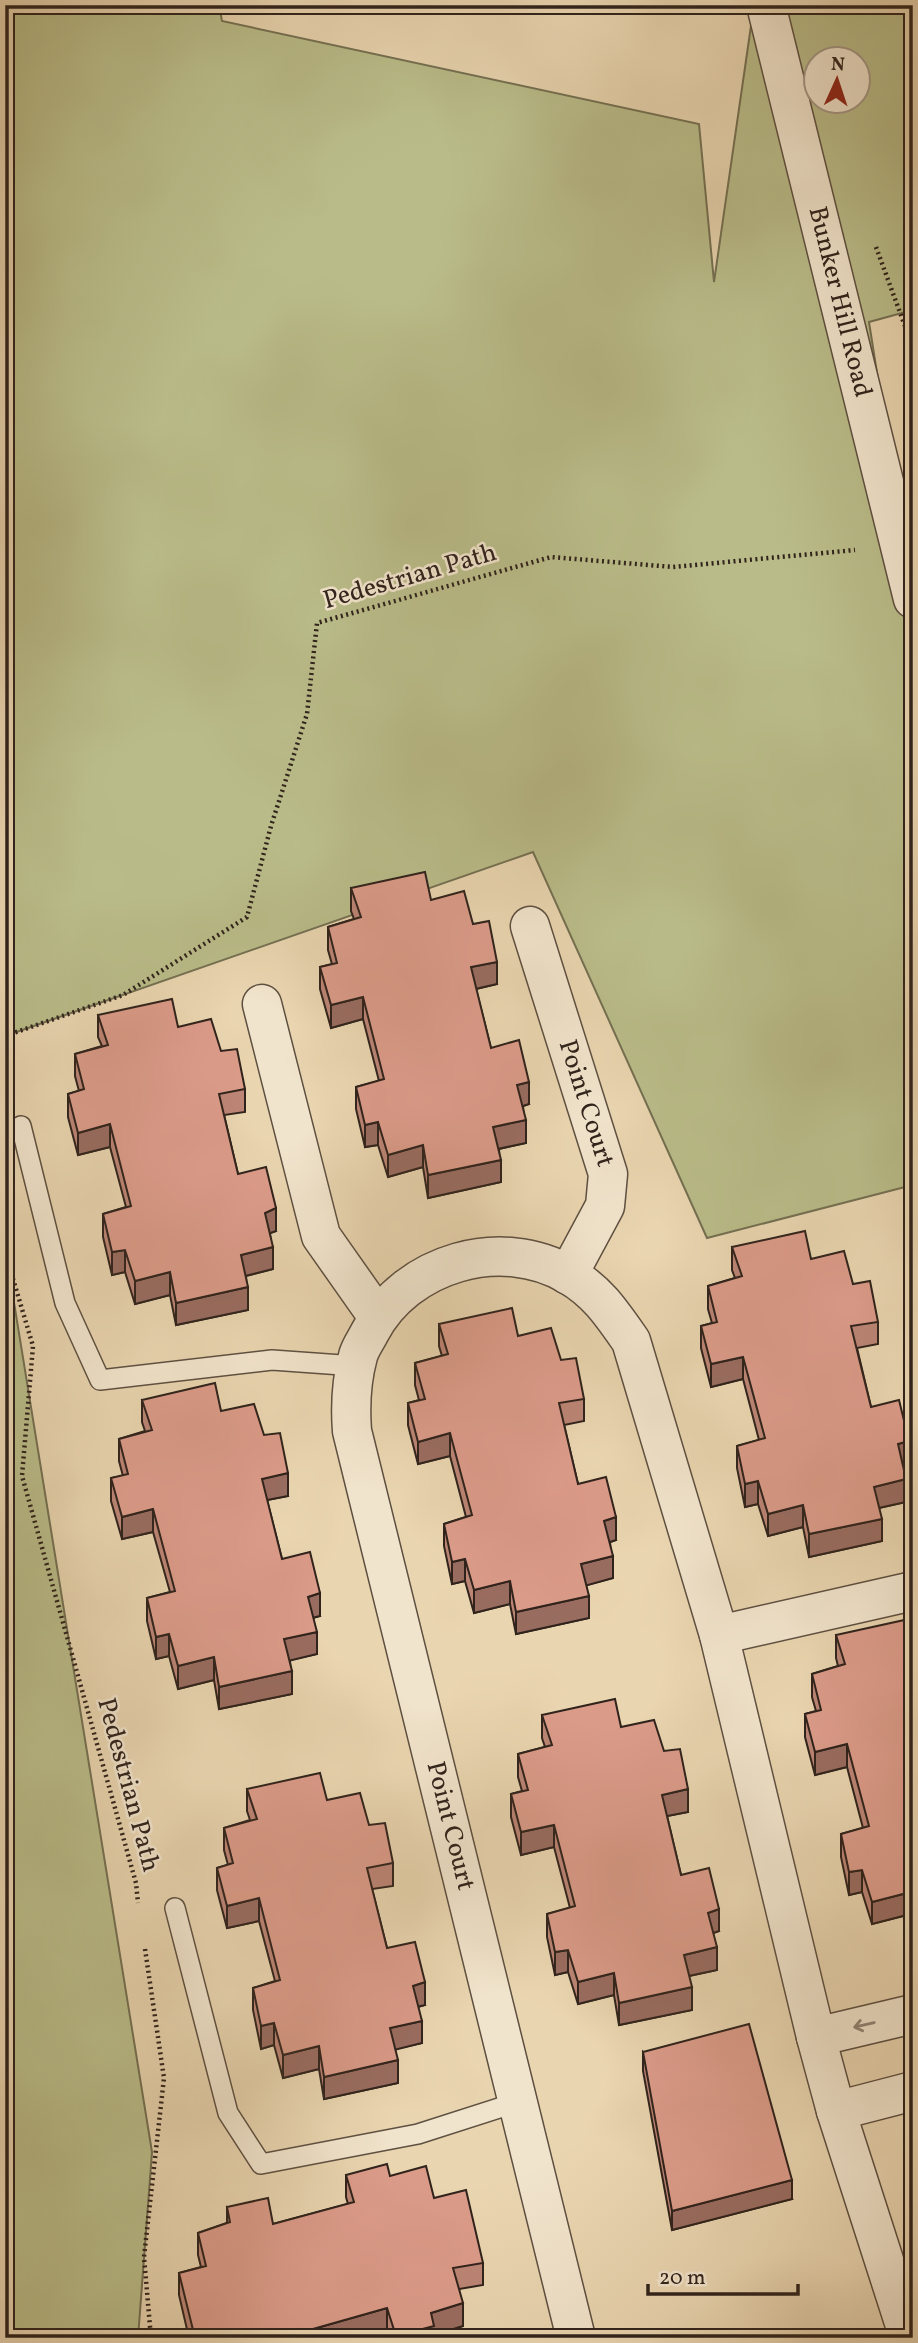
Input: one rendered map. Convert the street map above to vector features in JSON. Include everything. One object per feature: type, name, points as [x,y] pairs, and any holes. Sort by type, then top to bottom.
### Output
[{"type":"street","name":"Bunker Hill Road","points":[[766,5],[913,599]]},
{"type":"street","name":"Point Court","points":[[530,926],[608,1174],[605,1206],[568,1275]]},
{"type":"street","points":[[262,1004],[321,1236],[378,1317]]},
{"type":"street","name":"Point Court","points":[[576,2338],[352,1431],[350,1396],[358,1354],[378,1317],[408,1286],[444,1266],[484,1257],[527,1259],[568,1275],[603,1301],[631,1341],[719,1635],[836,2111],[909,2338]]},
{"type":"street","points":[[719,1635],[913,1591]]},
{"type":"street","points":[[816,2037],[913,2014]]},
{"type":"street","points":[[836,2111],[913,2091]]},
{"type":"lane","points":[[21,1126],[65,1303],[100,1380],[272,1360],[356,1366]]},
{"type":"lane","points":[[175,1908],[228,2113],[261,2164],[418,2134],[518,2102]]},
{"type":"path","name":"Pedestrian Path","points":[[5,1036],[122,995],[247,917],[271,826],[307,714],[317,623],[551,557],[674,566],[817,555],[899,544]]},
{"type":"path","name":"Pedestrian Path","points":[[5,1252],[33,1346],[22,1476],[136,1883],[139,1909]]},
{"type":"path","points":[[145,1948],[164,2078],[144,2257],[151,2338]]},
{"type":"green space","points":[[5,5],[219,5],[222,21],[699,124],[714,282],[754,5],[913,5],[913,310],[869,322],[913,602],[913,1185],[707,1238],[533,852],[5,1036]]},
{"type":"green space","points":[[5,1247],[152,2152],[138,2338],[5,2338]]},
{"type":"building","points":[[425,872],[431,900],[464,891],[473,924],[489,921],[497,962],[471,967],[491,1048],[519,1040],[529,1082],[517,1085],[526,1120],[493,1127],[501,1160],[428,1175],[423,1145],[388,1155],[378,1122],[365,1125],[356,1087],[384,1079],[363,997],[331,1005],[320,967],[337,963],[328,927],[361,917],[351,888]]},
{"type":"building","points":[[172,999],[178,1027],[211,1019],[221,1051],[237,1049],[245,1089],[219,1094],[238,1174],[266,1167],[276,1208],[265,1213],[273,1247],[241,1255],[248,1287],[176,1303],[170,1272],[135,1281],[125,1250],[112,1252],[103,1214],[131,1206],[110,1124],[78,1133],[68,1094],[84,1089],[75,1054],[108,1045],[98,1015]]},
{"type":"building","points":[[805,1231],[811,1259],[844,1251],[853,1284],[870,1281],[878,1322],[851,1326],[871,1407],[899,1400],[909,1441],[898,1444],[906,1479],[874,1487],[882,1519],[809,1534],[803,1505],[768,1514],[758,1481],[745,1484],[737,1446],[765,1438],[743,1357],[711,1364],[701,1326],[717,1322],[708,1286],[742,1276],[732,1247]]},
{"type":"building","points":[[512,1308],[518,1336],[551,1328],[561,1360],[576,1358],[584,1399],[559,1403],[578,1484],[606,1477],[616,1517],[604,1521],[613,1556],[581,1564],[589,1596],[516,1612],[510,1581],[474,1590],[465,1559],[452,1562],[444,1524],[472,1515],[450,1433],[418,1442],[408,1403],[425,1399],[415,1363],[448,1354],[439,1324]]},
{"type":"building","points":[[215,1383],[221,1411],[254,1404],[264,1435],[280,1433],[288,1473],[262,1479],[282,1559],[310,1552],[320,1593],[308,1597],[317,1632],[284,1639],[292,1671],[219,1687],[214,1657],[178,1666],[169,1634],[156,1637],[147,1598],[175,1591],[153,1509],[122,1517],[111,1478],[128,1474],[119,1439],[152,1430],[142,1400]]},
{"type":"building","points":[[909,1619],[913,1636],[913,1921],[907,1893],[872,1902],[862,1870],[849,1872],[841,1834],[869,1826],[847,1744],[815,1752],[805,1714],[821,1710],[812,1674],[845,1664],[836,1635]]},
{"type":"building","points":[[615,1699],[621,1727],[654,1720],[664,1751],[680,1749],[688,1789],[662,1795],[681,1875],[709,1868],[719,1909],[708,1913],[717,1947],[684,1955],[692,1987],[619,2003],[614,1973],[578,1982],[568,1950],[555,1952],[547,1914],[575,1906],[554,1825],[521,1832],[511,1794],[528,1790],[518,1754],[552,1745],[542,1715]]},
{"type":"building","points":[[320,1773],[327,1800],[360,1793],[369,1825],[385,1823],[393,1863],[367,1868],[387,1948],[415,1942],[425,1982],[413,1986],[422,2021],[390,2028],[398,2060],[324,2077],[319,2046],[283,2055],[274,2023],[261,2026],[253,1988],[280,1980],[259,1898],[227,1906],[217,1868],[233,1863],[224,1828],[257,1819],[247,1789]]},
{"type":"building","points":[[749,2024],[792,2180],[672,2211],[643,2052]]},
{"type":"building","points":[[387,2164],[390,2176],[426,2166],[434,2198],[466,2190],[483,2263],[453,2268],[463,2303],[431,2313],[434,2326],[396,2336],[387,2308],[306,2331],[308,2338],[227,2338],[226,2334],[216,2338],[195,2338],[179,2273],[206,2266],[198,2233],[230,2222],[227,2207],[268,2198],[273,2224],[354,2202],[346,2175]]},
{"type":"building","points":[[791,2333],[792,2338],[774,2338]]}]
